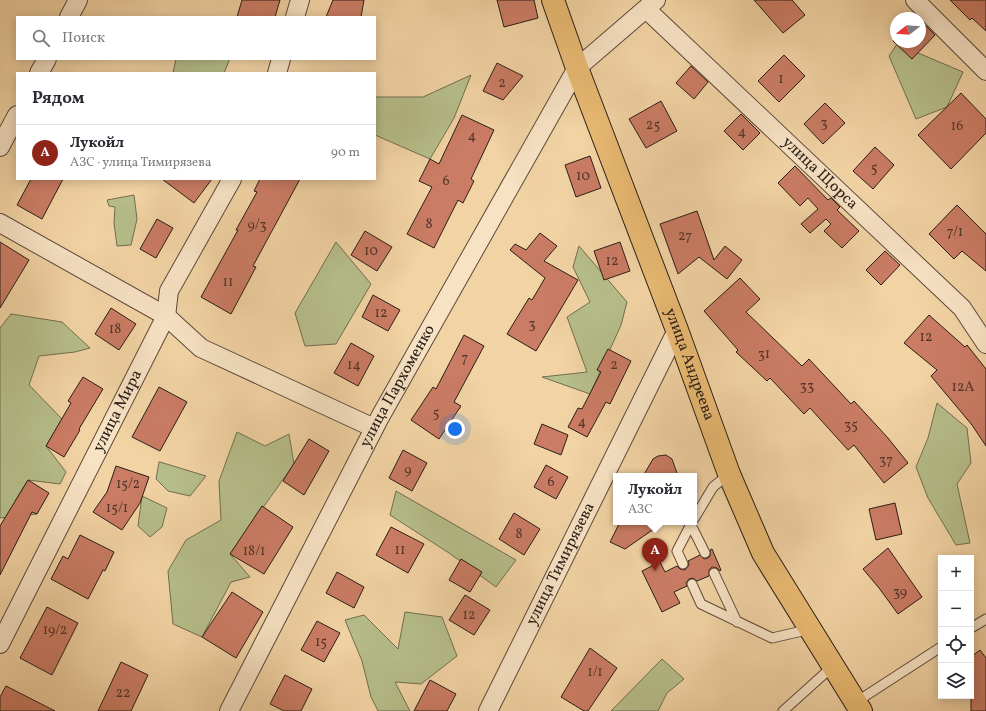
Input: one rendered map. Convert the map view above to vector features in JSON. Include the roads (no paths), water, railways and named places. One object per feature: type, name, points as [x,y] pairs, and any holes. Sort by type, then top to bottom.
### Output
[{"type":"main road","name":"улица Андреева","points":[[553,0],[577,68],[730,474],[763,553],[858,707]]},
{"type":"street","points":[[70,16],[78,0]]},
{"type":"street","points":[[295,16],[300,0]]},
{"type":"street","points":[[915,0],[986,71]]},
{"type":"street","points":[[577,68],[651,5]]},
{"type":"street","name":"улица Щорса","points":[[651,5],[962,308],[986,344]]},
{"type":"street","points":[[40,72],[46,60]]},
{"type":"street","points":[[277,72],[281,60]]},
{"type":"street","name":"улица Пархоменко","points":[[229,711],[374,428],[577,68]]},
{"type":"street","points":[[0,146],[16,117]]},
{"type":"street","name":"улица Мира","points":[[0,644],[166,316],[168,291],[231,180]]},
{"type":"street","points":[[0,223],[166,316],[201,348],[374,428]]},
{"type":"street","name":"улица Тимирязева","points":[[488,711],[677,330]]},
{"type":"lane","points":[[697,514],[713,487],[730,474]]},
{"type":"lane","points":[[682,564],[676,551],[690,525]]},
{"type":"lane","points":[[693,525],[704,553]]},
{"type":"lane","points":[[714,573],[737,622]]},
{"type":"lane","points":[[692,584],[701,604],[772,638],[811,629]]},
{"type":"lane","points":[[972,627],[986,618]]},
{"type":"lane","points":[[858,707],[938,649]]},
{"type":"lane","points":[[783,711],[832,666]]},
{"type":"place","name":"Лукойл","points":[[655,571]]}]
